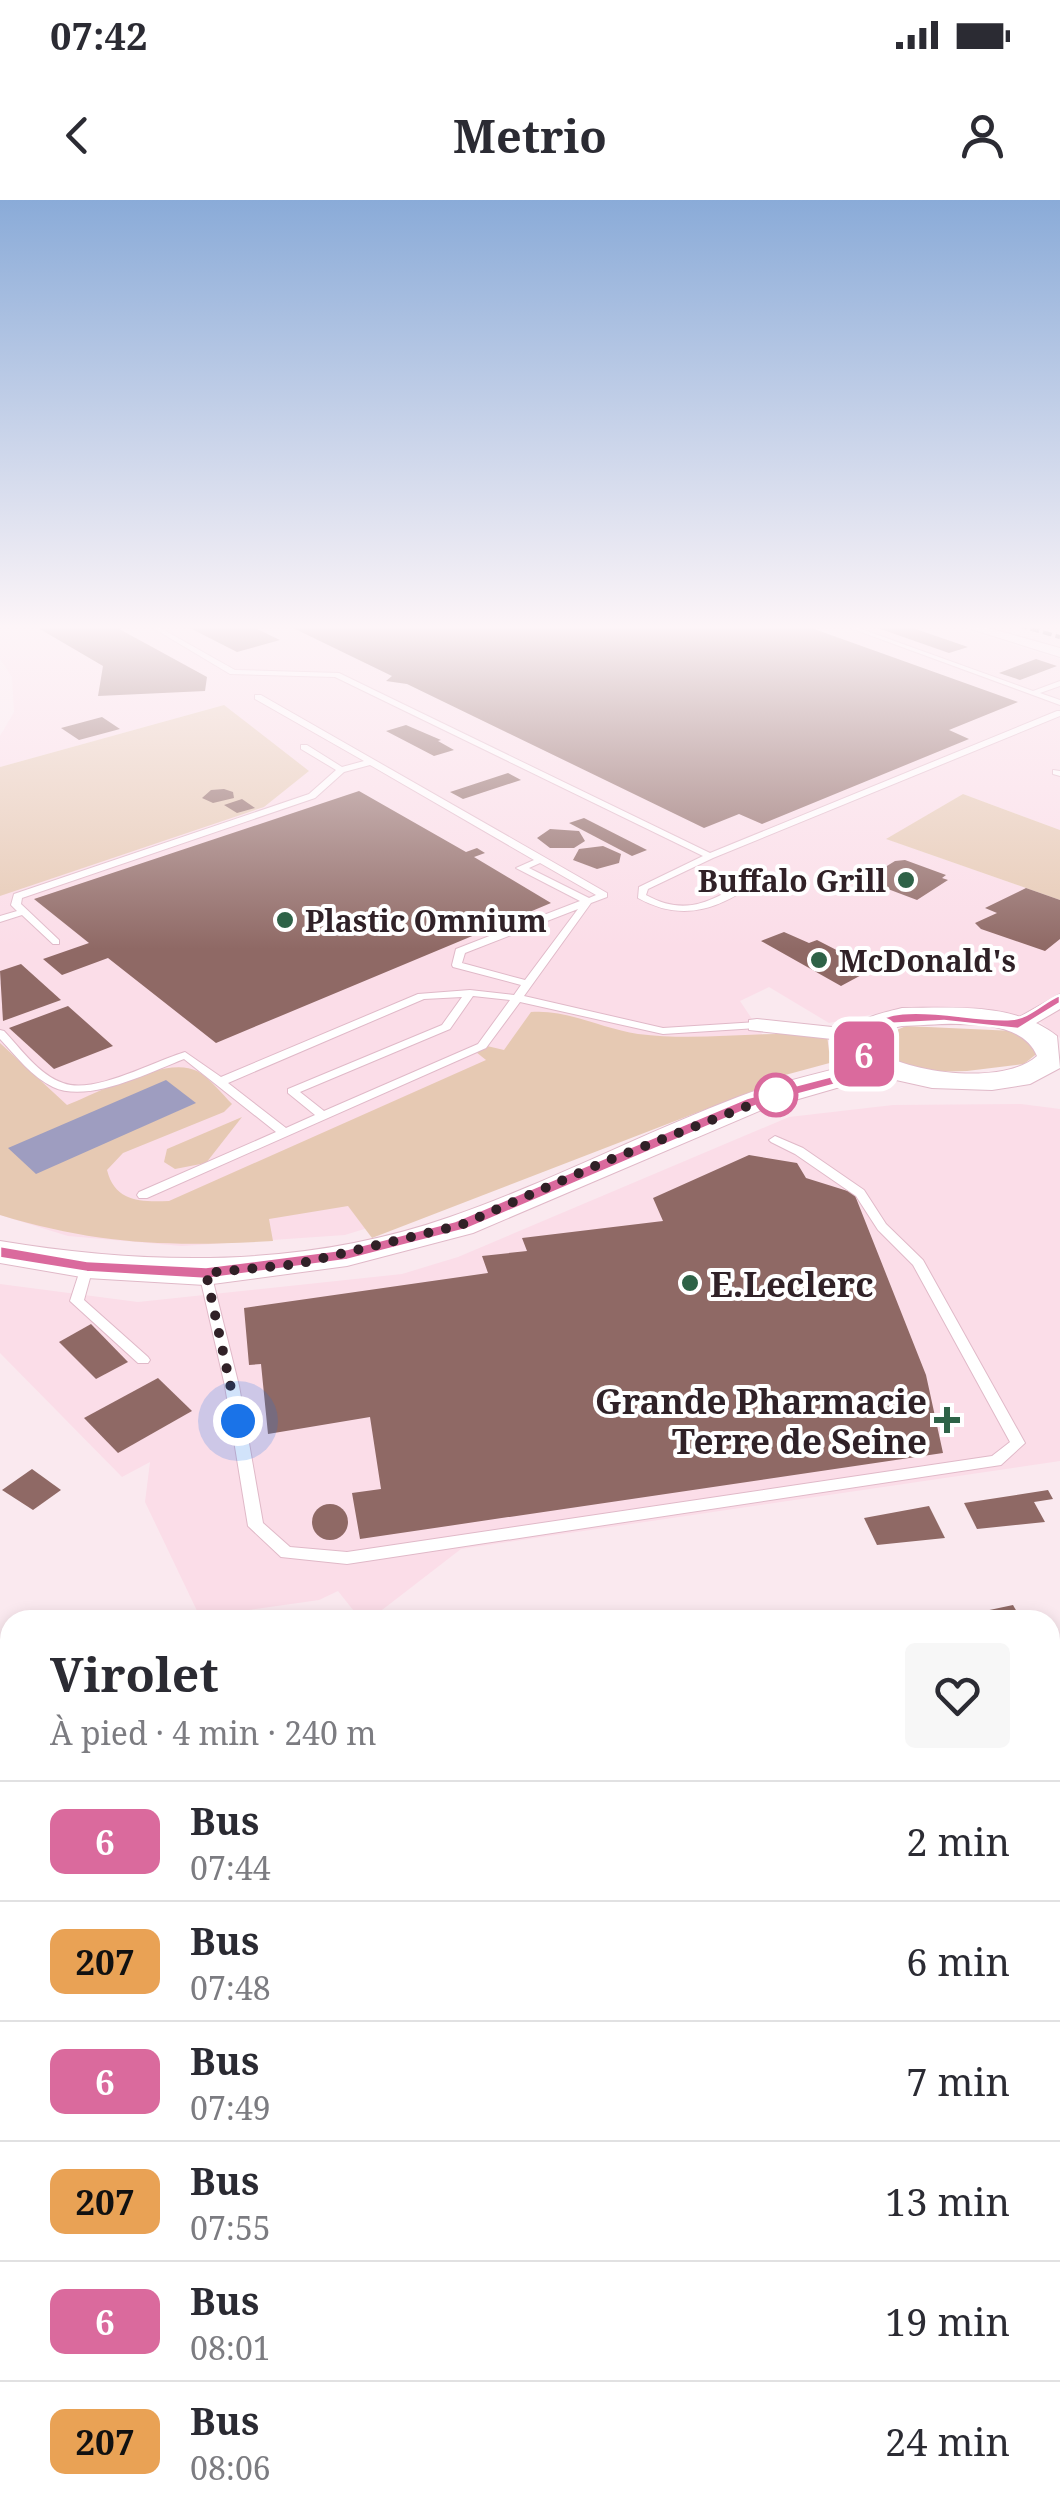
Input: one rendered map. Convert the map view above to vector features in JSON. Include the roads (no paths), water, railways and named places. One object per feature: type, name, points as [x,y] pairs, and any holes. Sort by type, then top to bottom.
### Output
[{"type":"main road","points":[[902,1017],[1018,1024],[1052,1046],[1055,1066],[1022,1076],[912,1079],[876,1066],[862,1050],[860,1036],[873,1024],[902,1017]]},
{"type":"main road","points":[[0,1252],[87,1266],[206,1273],[314,1261],[461,1225],[753,1102],[876,1066]]},
{"type":"street","points":[[1018,1024],[1060,1000]]},
{"type":"street","points":[[756,1026],[860,1036]]},
{"type":"lane","points":[[320,733],[604,895],[460,951],[457,965],[528,984]]},
{"type":"lane","points":[[456,733],[710,856]]},
{"type":"lane","points":[[758,877],[705,909],[658,908],[642,896],[644,887],[710,856],[1010,733]]},
{"type":"lane","points":[[304,747],[341,770]]},
{"type":"lane","points":[[56,942],[16,906],[17,896],[34,887],[312,796],[341,770],[370,762]]},
{"type":"lane","points":[[541,860],[521,868],[588,901]]},
{"type":"lane","points":[[143,1195],[482,1046],[588,901]]},
{"type":"lane","points":[[0,918],[22,912]]},
{"type":"lane","points":[[323,1116],[292,1092],[446,1028],[470,993]]},
{"type":"lane","points":[[222,1081],[422,996],[470,993],[518,998],[663,1032],[756,1026]]},
{"type":"lane","points":[[0,1033],[47,1078],[66,1088],[85,1089],[185,1055],[286,1133]]},
{"type":"lane","points":[[206,1273],[232,1386],[256,1526],[286,1553],[347,1558],[996,1462],[1018,1443],[918,1263],[882,1227],[860,1194],[799,1151],[775,1140]]},
{"type":"lane","points":[[87,1266],[77,1301],[143,1360]]},
{"type":"water","points":[[166,1080],[196,1103],[36,1174],[8,1148]]},
{"type":"place","name":"Buffalo Grill","points":[[906,880]]},
{"type":"place","name":"Plastic Omnium","points":[[285,920]]},
{"type":"place","name":"McDonald's","points":[[819,960]]},
{"type":"place","name":"E.Leclerc","points":[[690,1283]]},
{"type":"place","name":"Grande Pharmacie Terre de Seine","points":[[947,1420]]}]
